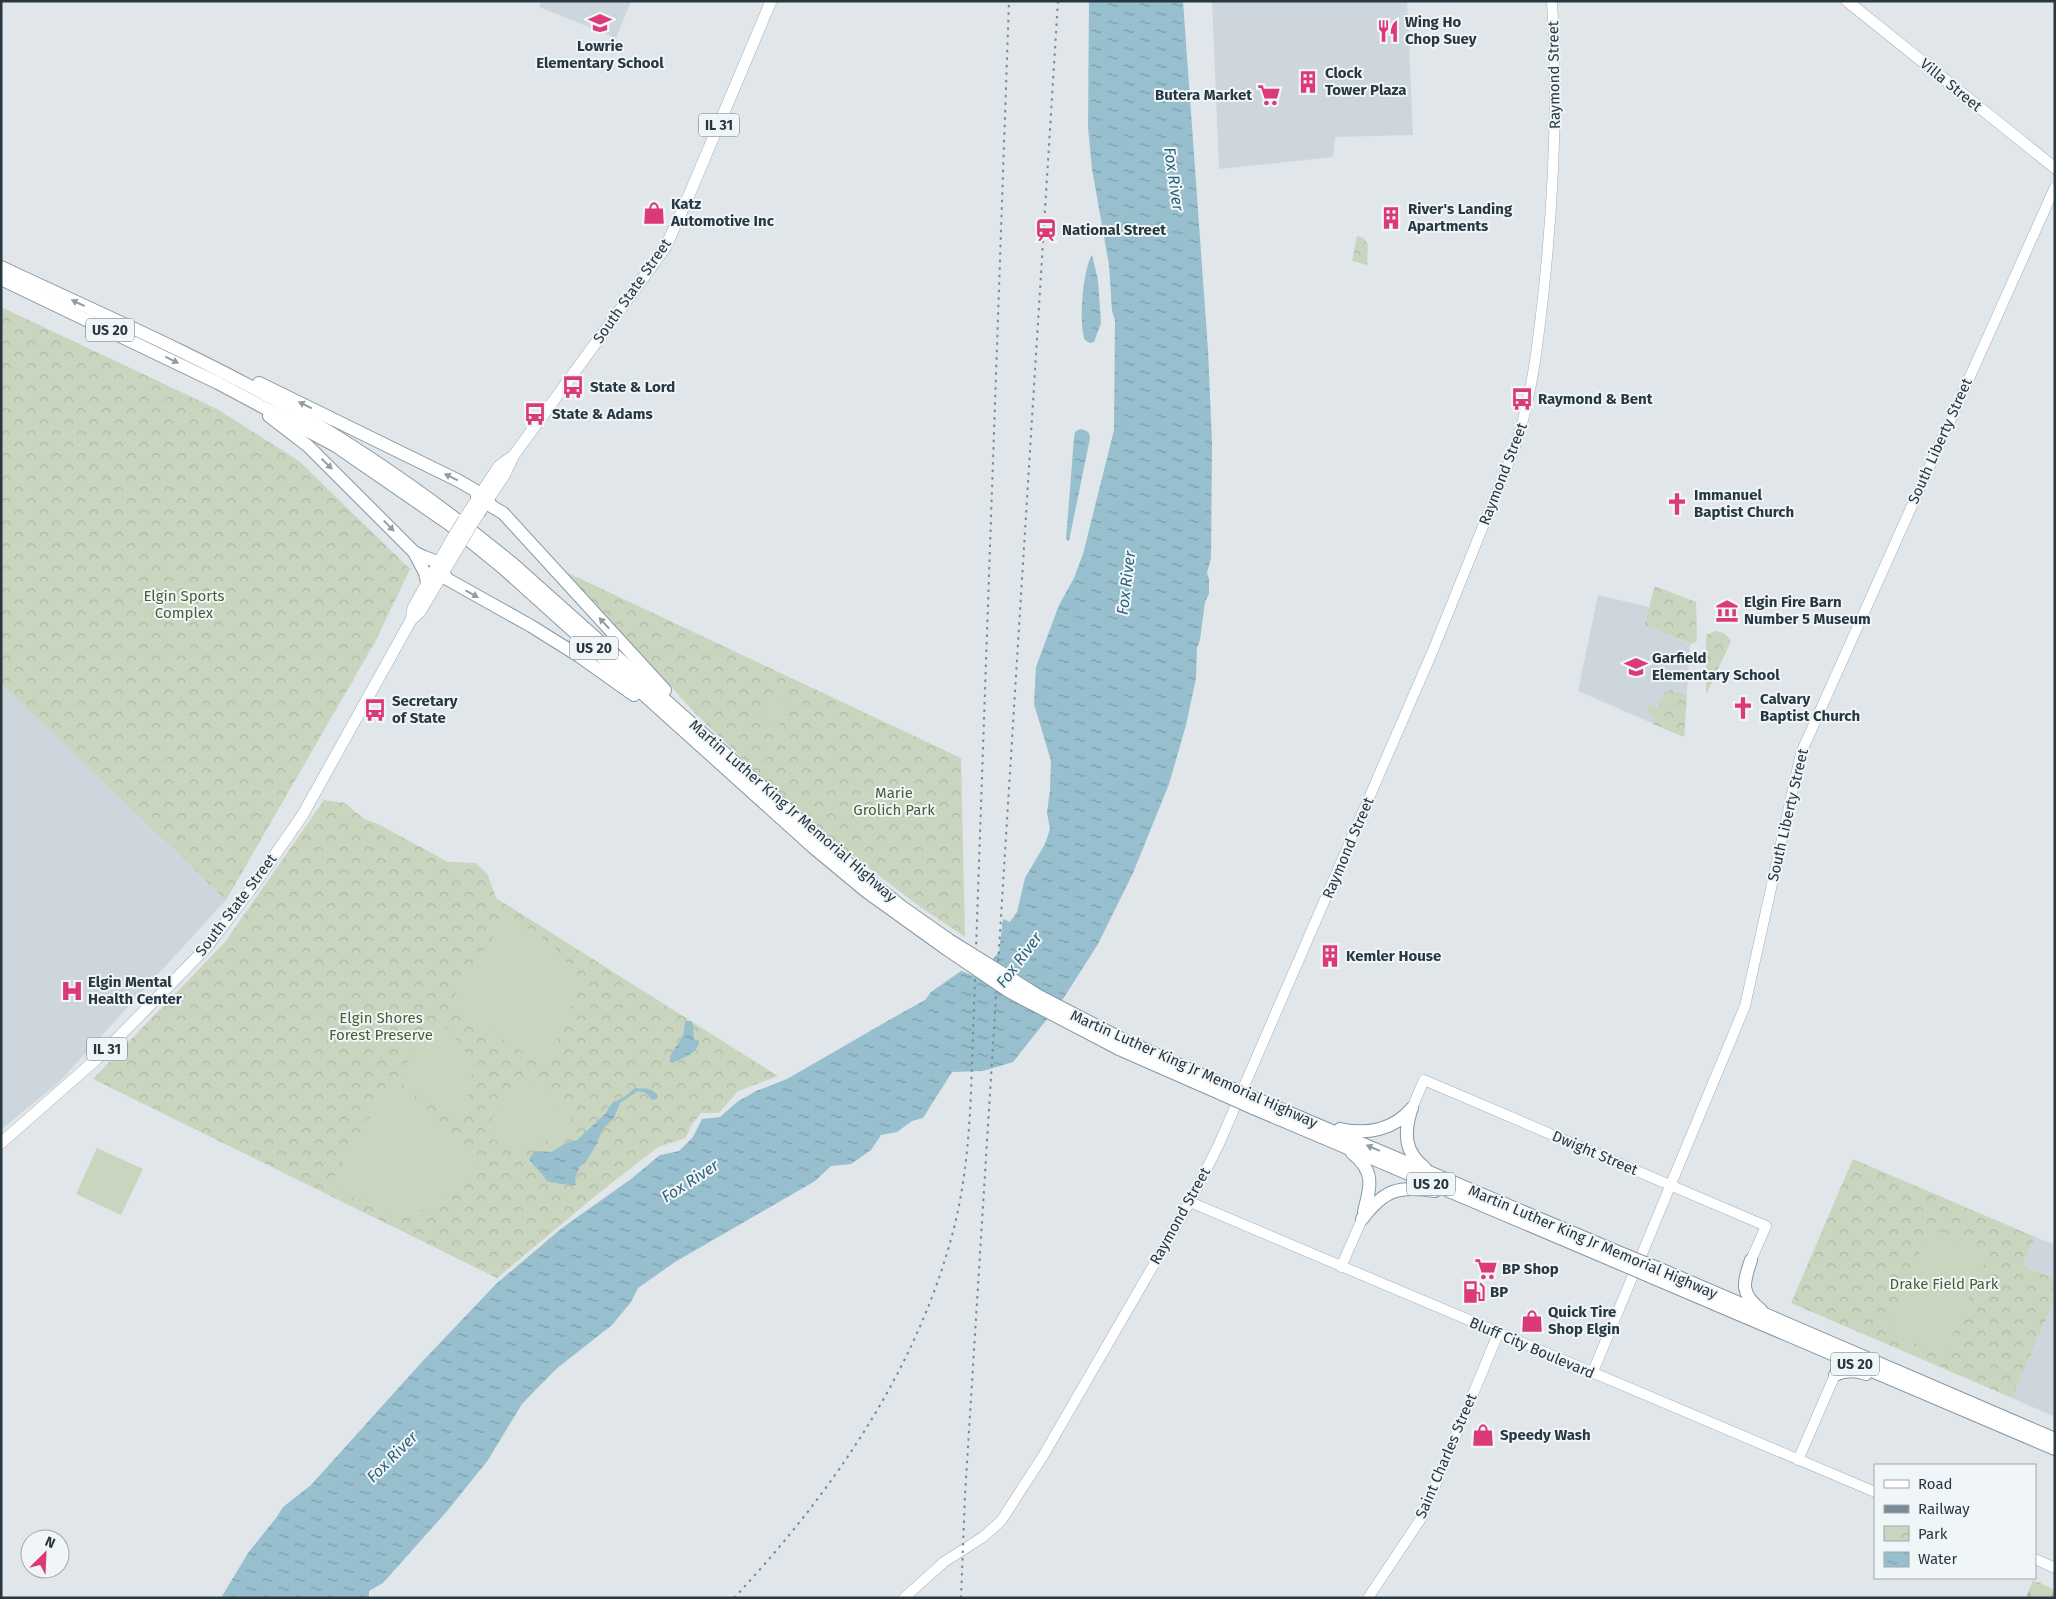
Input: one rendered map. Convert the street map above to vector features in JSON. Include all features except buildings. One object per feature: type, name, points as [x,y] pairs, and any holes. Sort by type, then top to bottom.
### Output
[{"type":"highway","name":"Martin Luther King Jr Memorial Highway","points":[[1,267],[215,368],[283,404],[393,473],[477,534],[513,564],[851,866],[947,944]]},
{"type":"highway","name":"Martin Luther King Jr Memorial Highway","points":[[1,279],[218,383],[336,446],[449,524],[502,567],[814,848],[852,879],[947,944],[1122,1044],[1256,1104],[1344,1147],[1465,1198],[1519,1215]]},
{"type":"highway","points":[[101,314],[264,385],[459,481],[483,497],[496,500],[502,507],[503,513],[718,747]]},
{"type":"highway","points":[[218,383],[268,415],[308,446],[414,552],[425,572],[427,583]]},
{"type":"highway","points":[[480,511],[483,497]]},
{"type":"highway","points":[[414,552],[440,567],[447,579],[530,626],[615,681],[721,763]]},
{"type":"highway","name":"Martin Luther King Jr Memorial Highway","points":[[1256,1104],[1313,1122],[1434,1174],[1519,1215],[1658,1274],[2055,1450]]},
{"type":"highway","points":[[1313,1122],[1345,1130],[1373,1131],[1403,1119],[1412,1108]]},
{"type":"highway","points":[[1412,1108],[1406,1132],[1406,1144],[1411,1154],[1420,1164],[1434,1174]]},
{"type":"highway","points":[[1344,1147],[1360,1160],[1368,1171],[1370,1182],[1369,1194],[1362,1219]]},
{"type":"highway","points":[[1362,1219],[1375,1202],[1388,1193],[1403,1189],[1421,1188],[1465,1198]]},
{"type":"highway","points":[[1751,1260],[1745,1279],[1745,1291],[1751,1302],[1768,1316]]},
{"type":"highway","name":"Martin Luther King Jr Memorial Highway","points":[[1658,1274],[1768,1316],[2055,1439]]},
{"type":"highway","points":[[1835,1375],[1844,1371],[1858,1372],[1908,1392],[1932,1396]]},
{"type":"main road","name":"South State Street","points":[[411,620],[413,608],[427,583],[440,567],[457,540],[499,466],[514,455],[665,248],[771,1]]},
{"type":"main road","name":"Raymond Street","points":[[904,1598],[944,1562],[984,1536],[1001,1521],[1043,1456],[1190,1202],[1219,1144],[1441,631],[1521,430],[1541,320],[1550,232],[1554,128],[1555,42],[1552,1]]},
{"type":"main road","name":"Villa Street","points":[[1847,1],[2055,168]]},
{"type":"main road","name":"South Liberty Street","points":[[1592,1374],[1748,997],[1801,753],[2055,188]]},
{"type":"main road","name":"South State Street","points":[[468,521],[480,511]]},
{"type":"main road","name":"South State Street","points":[[1,1143],[100,1056],[206,948],[254,885],[302,816],[411,620],[420,612],[440,567]]},
{"type":"main road","name":"Dwight Street","points":[[1412,1108],[1424,1080],[1766,1226],[1751,1260]]},
{"type":"main road","name":"Bluff City Boulevard","points":[[1190,1202],[1592,1374],[1874,1492]]},
{"type":"main road","points":[[1341,1267],[1362,1219]]},
{"type":"main road","name":"Saint Charles Street","points":[[1368,1598],[1422,1516],[1498,1334]]},
{"type":"main road","points":[[1798,1460],[1835,1375]]},
{"type":"main road","points":[[2036,1559],[2055,1568]]},
{"type":"shaded area","name":"Lowrie Elementary School","points":[[541,1],[631,1],[616,38],[539,7]]},
{"type":"shaded area","name":"Clock Tower Plaza","points":[[1212,1],[1407,1],[1413,135],[1335,137],[1333,157],[1219,169]]},
{"type":"shaded area","name":"Garfield Elementary School","points":[[1598,595],[1649,607],[1644,625],[1690,644],[1684,737],[1578,691]]},
{"type":"shaded area","name":"Elgin Mental Health Center","points":[[1,674],[226,900],[60,1081],[1,1130]]},
{"type":"shaded area","points":[[2035,1237],[2055,1245],[2055,1279],[2023,1265]]},
{"type":"shaded area","points":[[2055,1299],[2055,1417],[2012,1398]]},
{"type":"green space","points":[[1357,236],[1364,238],[1368,245],[1367,265],[1352,261]]},
{"type":"green space","name":"Elgin Sports Complex","points":[[1,307],[217,409],[299,461],[410,569],[375,642],[226,900],[1,683]]},
{"type":"green space","name":"Marie Grolich Park","points":[[566,572],[961,758],[965,937],[919,906],[833,841],[749,765],[694,712]]},
{"type":"green space","points":[[1655,586],[1696,602],[1697,641],[1691,644],[1644,625]]},
{"type":"green space","points":[[1716,631],[1724,633],[1731,641],[1706,695],[1706,635]]},
{"type":"green space","points":[[1669,690],[1687,695],[1684,737],[1653,724],[1654,718],[1646,710],[1649,704],[1658,708],[1664,693]]},
{"type":"green space","points":[[774,694],[791,704],[776,730],[759,720]]},
{"type":"green space","name":"Elgin Shores Forest Preserve","points":[[324,800],[345,803],[364,819],[378,824],[448,862],[476,863],[488,875],[496,898],[778,1076],[738,1091],[719,1113],[701,1113],[691,1126],[686,1138],[658,1147],[594,1197],[497,1278],[93,1079],[225,942]]},
{"type":"green space","points":[[507,916],[538,935],[556,949],[567,963],[573,977],[574,992],[566,1022],[543,1065],[457,1010],[453,998]]},
{"type":"green space","points":[[435,1019],[459,1042],[470,1064],[472,1075],[470,1088],[457,1119],[417,1096],[401,1080],[404,1068]]},
{"type":"green space","points":[[526,1076],[572,1118],[558,1137],[528,1147],[512,1147],[499,1143],[485,1132],[516,1077]]},
{"type":"green space","points":[[395,1089],[423,1109],[479,1158],[457,1188],[425,1209],[417,1212],[406,1213],[383,1209],[360,1200],[331,1182],[385,1092]]},
{"type":"green space","points":[[97,1148],[143,1169],[121,1215],[76,1194]]},
{"type":"green space","name":"Drake Field Park","points":[[1853,1159],[2035,1237],[2023,1265],[2055,1279],[2055,1299],[2012,1398],[1791,1303]]},
{"type":"green space","points":[[1930,1228],[1989,1254],[1943,1356],[1885,1330]]},
{"type":"green space","points":[[2033,1580],[2053,1589],[2055,1598],[2026,1598]]},
{"type":"water","name":"Fox River","points":[[1089,1],[1183,1],[1208,350],[1212,443],[1211,558],[1207,573],[1209,594],[1205,602],[1200,640],[1197,648],[1196,678],[1186,725],[1169,784],[1133,873],[1098,944],[1063,999],[1013,1062],[983,1071],[952,1072],[923,1118],[912,1121],[897,1132],[881,1135],[871,1150],[851,1164],[831,1166],[815,1181],[675,1262],[638,1288],[631,1302],[612,1325],[556,1369],[522,1404],[488,1460],[448,1510],[383,1583],[369,1591],[369,1598],[221,1598],[248,1553],[283,1507],[311,1485],[420,1364],[496,1284],[562,1228],[631,1179],[660,1155],[679,1151],[693,1137],[702,1119],[720,1117],[737,1102],[756,1091],[787,1079],[925,1000],[931,992],[961,971],[974,976],[980,974],[999,952],[1003,919],[1010,922],[1017,912],[1025,878],[1045,844],[1050,829],[1047,813],[1051,761],[1034,704],[1036,667],[1059,605],[1074,578],[1083,554],[1114,430],[1115,320],[1112,311],[1109,265],[1092,169],[1088,127]]},
{"type":"water","points":[[1092,255],[1098,280],[1101,323],[1094,342],[1090,343],[1085,340],[1083,333],[1082,297],[1086,272]]},
{"type":"water","points":[[1080,429],[1087,431],[1090,438],[1069,541],[1066,539],[1074,438],[1075,432]]},
{"type":"water","points":[[685,1021],[691,1021],[694,1028],[694,1039],[699,1041],[698,1045],[689,1055],[673,1063],[670,1062],[670,1058],[683,1035]]},
{"type":"water","points":[[635,1088],[650,1089],[657,1094],[658,1098],[652,1100],[646,1093],[638,1091],[620,1103],[614,1118],[603,1129],[585,1163],[580,1166],[575,1178],[576,1185],[547,1181],[529,1159],[535,1151],[551,1152],[568,1142],[577,1140],[606,1113],[613,1102],[623,1098]]},
{"type":"railway","points":[[734,1598],[805,1516],[867,1426],[894,1379],[918,1331],[938,1280],[954,1228],[964,1178],[971,1093],[1009,1]]},
{"type":"railway","points":[[961,1598],[965,1495],[1058,1]]},
{"type":"place","name":"Lowrie Elementary School","points":[[600,23]]},
{"type":"place","name":"Wing Ho Chop Suey","points":[[1388,31]]},
{"type":"place","name":"Clock Tower Plaza","points":[[1308,82]]},
{"type":"place","name":"Butera Market","points":[[1269,95]]},
{"type":"place","name":"Katz Automotive Inc","points":[[654,213]]},
{"type":"place","name":"River's Landing Apartments","points":[[1391,218]]},
{"type":"place","name":"National Street","points":[[1046,230]]},
{"type":"place","name":"State & Lord","points":[[573,387]]},
{"type":"place","name":"Raymond & Bent","points":[[1522,399]]},
{"type":"place","name":"State & Adams","points":[[535,414]]},
{"type":"place","name":"Immanuel Baptist Church","points":[[1677,504]]},
{"type":"place","name":"Elgin Fire Barn Number 5 Museum","points":[[1727,611]]},
{"type":"place","name":"Garfield Elementary School","points":[[1636,667]]},
{"type":"place","name":"Calvary Baptist Church","points":[[1743,708]]},
{"type":"place","name":"Secretary of State","points":[[375,710]]},
{"type":"place","name":"Kemler House","points":[[1330,956]]},
{"type":"place","name":"Elgin Mental Health Center","points":[[72,991]]},
{"type":"place","name":"BP Shop","points":[[1486,1269]]},
{"type":"place","name":"BP","points":[[1474,1292]]},
{"type":"place","name":"Quick Tire Shop Elgin","points":[[1532,1321]]},
{"type":"place","name":"Speedy Wash","points":[[1483,1435]]}]
